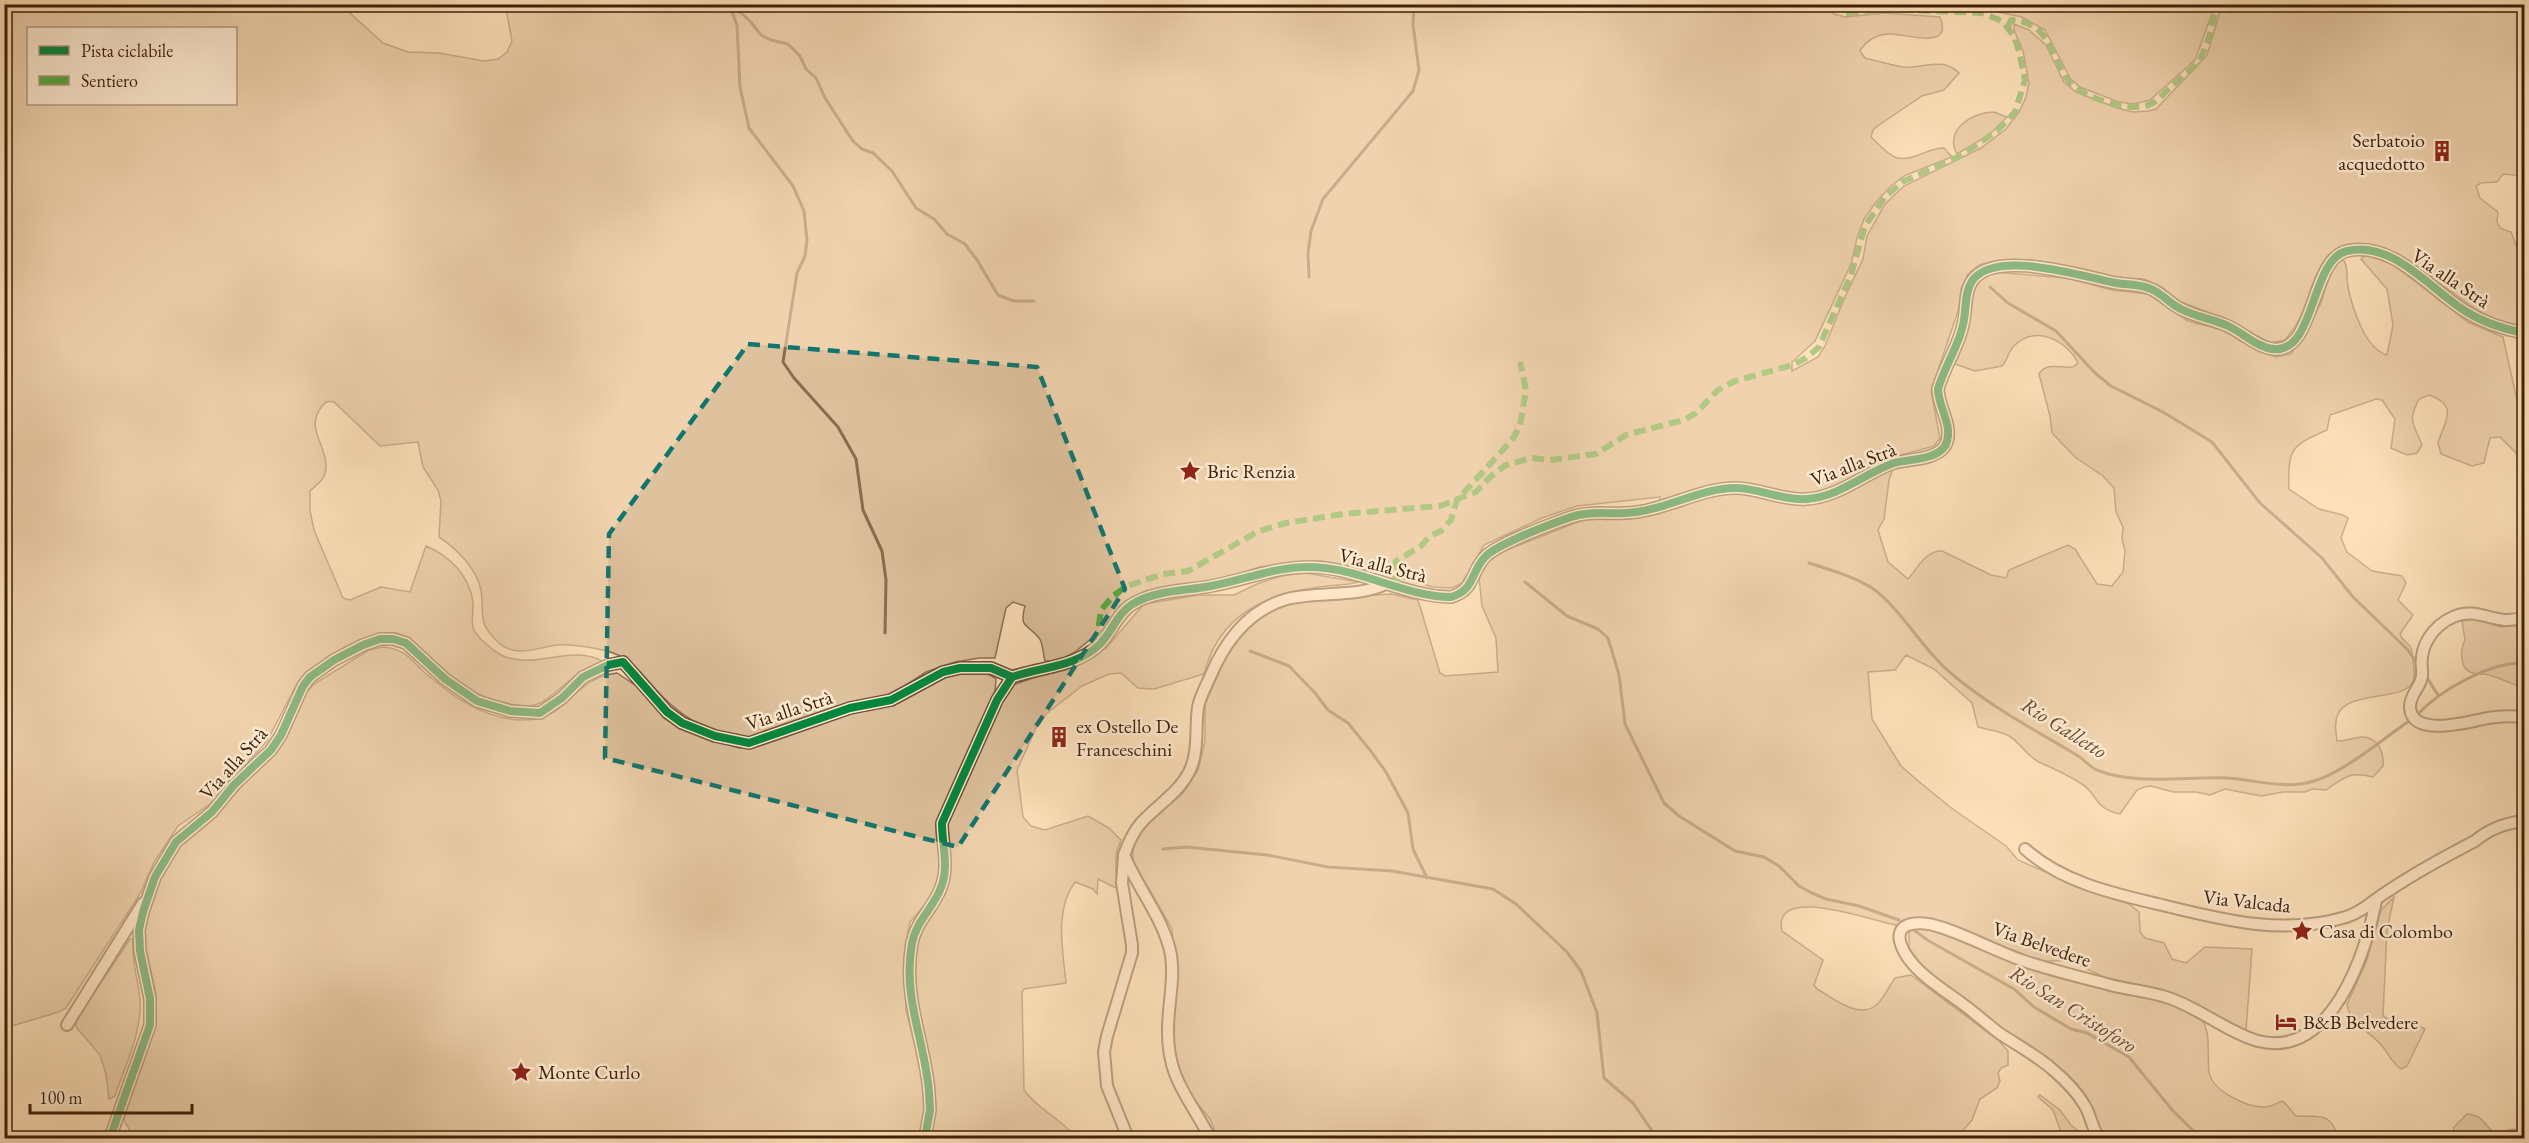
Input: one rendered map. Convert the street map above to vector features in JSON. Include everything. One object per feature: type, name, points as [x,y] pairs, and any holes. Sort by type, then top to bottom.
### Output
[{"type":"street","name":"Via alla Strà","points":[[67,1025],[147,898],[164,859],[176,842],[212,812],[234,785],[271,750],[281,735],[303,686],[310,677],[347,653],[380,639],[393,639],[406,643],[445,679],[477,701],[504,710],[526,713],[540,713],[562,698],[583,677],[608,665],[623,662],[676,720],[697,730],[741,743],[757,741],[850,708],[891,700],[944,672],[960,668],[991,668],[1012,677],[1061,665],[1089,652],[1100,644],[1120,615],[1130,606],[1152,596],[1213,586],[1283,568],[1336,568],[1386,584],[1451,597],[1460,594],[1468,586],[1480,563],[1491,551],[1573,516],[1651,510],[1725,488],[1750,489],[1794,498],[1821,497],[1838,491],[1879,468],[1940,452],[1944,447],[1948,432],[1938,388],[1960,335],[1970,283],[1978,275],[1992,268],[2029,267],[2061,270],[2115,283],[2149,288],[2182,310],[2228,326],[2266,347],[2275,349],[2287,347],[2294,341],[2311,310],[2329,263],[2345,251],[2360,249],[2384,255],[2403,264],[2464,310],[2490,324],[2524,333]]},
{"type":"street","name":"Via alla Strà","points":[[1124,855],[1137,829],[1179,788],[1190,771],[1196,744],[1198,705],[1218,657],[1229,639],[1247,620],[1262,610],[1285,600],[1309,594],[1369,589],[1386,584]]},
{"type":"street","points":[[2524,617],[2506,622],[2477,614],[2462,614],[2445,622],[2429,636],[2424,647],[2421,663],[2423,678],[2410,706],[2417,720],[2437,726],[2507,716],[2524,717]]},
{"type":"street","points":[[925,1138],[930,1110],[929,1092],[910,989],[912,943],[920,921],[940,892],[946,871],[942,823],[997,700],[1012,677]]},
{"type":"street","name":"Via Valcada","points":[[2025,849],[2040,861],[2103,891],[2195,915],[2283,927],[2330,921],[2359,912],[2386,892],[2475,841],[2483,834],[2511,823],[2524,821]]},
{"type":"street","points":[[1124,855],[1122,883],[1132,953],[1107,1036],[1104,1064],[1112,1101],[1128,1138]]},
{"type":"street","points":[[1124,855],[1167,941],[1171,957],[1169,1051],[1178,1085],[1210,1138]]},
{"type":"street","name":"Via alla Strà","points":[[110,1138],[150,1025],[150,999],[140,951],[139,930],[147,898]]},
{"type":"street","name":"Via Belvedere","points":[[2100,1138],[2091,1125],[2085,1106],[2053,1070],[1989,1026],[1913,963],[1900,942],[1900,936],[1907,925],[1914,922],[1926,922],[2025,961],[2107,984],[2169,998],[2248,1037],[2271,1043],[2293,1039],[2309,1032],[2325,1020],[2337,1005],[2355,969],[2376,901]]},
{"type":"highlighted area","points":[[748,344],[1037,367],[1125,589],[958,847],[605,758],[609,534]]},
{"type":"shaded area","points":[[505,4],[1827,4],[1834,14],[1845,17],[1884,13],[1940,17],[1942,27],[1940,34],[1934,37],[1882,35],[1869,41],[1860,51],[1865,58],[1903,67],[1939,64],[1953,68],[1959,73],[1944,90],[1922,96],[1879,125],[1873,130],[1871,137],[1888,153],[1899,158],[1905,159],[1944,148],[1952,157],[1906,175],[1892,185],[1876,202],[1864,219],[1851,264],[1815,341],[1792,362],[1792,371],[1818,357],[1825,346],[1863,259],[1867,236],[1885,204],[1904,186],[1981,148],[2006,129],[2019,112],[2029,83],[2023,51],[2014,30],[2014,24],[2029,30],[2046,45],[2064,82],[2076,92],[2133,112],[2156,109],[2207,55],[2222,5],[2230,13],[2242,4],[2524,5],[2524,176],[2503,174],[2497,182],[2481,183],[2476,186],[2480,198],[2498,212],[2497,222],[2500,228],[2511,232],[2519,253],[2524,255],[2524,327],[2485,314],[2401,258],[2379,248],[2359,244],[2341,246],[2326,258],[2317,273],[2294,329],[2285,340],[2270,343],[2228,320],[2179,301],[2162,287],[2144,279],[2119,278],[2075,267],[2030,260],[1998,260],[1979,265],[1968,274],[1961,289],[1959,308],[1931,391],[1940,438],[1934,446],[1897,456],[1889,480],[1884,519],[1878,530],[1888,562],[1908,579],[1918,565],[1936,552],[1942,551],[1991,575],[2006,578],[2009,570],[2068,545],[2075,549],[2097,584],[2112,586],[2123,572],[2125,551],[2122,539],[2123,527],[2116,512],[2114,488],[2103,476],[2076,458],[2052,433],[2039,374],[2050,367],[2073,367],[2078,363],[2073,355],[2059,342],[2041,336],[2032,336],[2010,350],[2002,366],[1975,371],[1955,364],[1966,336],[1970,293],[1981,277],[1994,272],[2067,278],[2112,290],[2148,294],[2188,321],[2222,330],[2258,351],[2276,357],[2291,354],[2321,303],[2333,265],[2343,259],[2356,316],[2372,345],[2387,355],[2393,325],[2387,289],[2361,259],[2366,255],[2392,264],[2468,322],[2503,337],[2517,400],[2524,415],[2524,482],[2516,453],[2500,437],[2490,438],[2484,463],[2472,466],[2441,454],[2438,443],[2446,421],[2447,409],[2439,399],[2429,395],[2419,399],[2413,413],[2413,423],[2422,445],[2417,453],[2407,455],[2391,448],[2395,419],[2382,400],[2376,399],[2330,415],[2327,430],[2305,440],[2294,451],[2289,465],[2289,489],[2319,509],[2348,518],[2341,538],[2347,552],[2372,571],[2402,576],[2406,583],[2398,600],[2413,615],[2400,634],[2411,650],[2414,674],[2411,685],[2404,690],[2355,701],[2345,706],[2336,720],[2337,741],[2359,737],[2368,738],[2379,746],[2383,766],[2373,777],[2353,775],[2326,790],[2312,789],[2305,792],[2283,792],[2261,796],[2225,789],[2210,795],[2196,792],[2173,792],[2151,786],[2144,787],[2137,790],[2120,814],[2101,805],[2082,784],[2036,761],[2009,736],[1978,727],[1972,703],[1934,669],[1906,655],[1895,670],[1868,672],[1872,719],[1901,766],[1950,807],[2006,846],[2018,860],[2089,891],[2129,904],[2139,912],[2140,932],[2145,938],[2164,943],[2172,959],[2186,963],[2205,947],[2252,949],[2246,1031],[2196,1010],[2110,980],[2076,964],[2064,961],[2032,960],[1935,920],[1919,918],[1896,925],[1849,913],[1808,907],[1792,909],[1783,917],[1782,931],[1823,960],[1814,985],[1817,989],[1845,1005],[1860,1010],[1868,1009],[1881,1001],[1895,978],[1911,975],[1999,1041],[2008,1051],[2008,1065],[2001,1068],[1998,1073],[2000,1081],[1997,1088],[1980,1099],[1972,1120],[1961,1133],[1968,1138],[1218,1138],[1210,1119],[1190,1094],[1177,1067],[1172,1033],[1175,971],[1172,929],[1133,861],[1133,844],[1141,830],[1183,793],[1198,770],[1205,741],[1205,704],[1232,643],[1253,621],[1282,606],[1320,598],[1391,594],[1418,600],[1440,673],[1445,676],[1498,672],[1496,638],[1482,606],[1479,577],[1484,565],[1499,553],[1585,519],[1631,519],[1659,513],[1660,497],[1577,506],[1542,518],[1484,545],[1462,583],[1452,588],[1433,587],[1322,561],[1259,567],[1226,579],[1133,598],[1120,605],[1104,628],[1075,652],[1059,661],[1045,661],[1040,640],[1025,625],[1023,613],[1025,606],[1013,602],[1006,608],[995,658],[955,662],[926,672],[894,693],[835,708],[751,737],[725,734],[691,720],[671,705],[633,664],[617,654],[593,648],[565,645],[519,651],[505,648],[492,636],[484,624],[481,590],[475,574],[459,553],[439,537],[441,501],[438,490],[423,467],[418,442],[380,446],[334,402],[327,402],[317,414],[315,422],[326,460],[326,469],[322,479],[310,491],[310,511],[314,530],[343,598],[350,600],[381,587],[410,592],[426,546],[443,555],[463,575],[471,593],[474,630],[482,641],[497,653],[514,659],[526,660],[579,655],[604,662],[577,674],[542,702],[523,706],[494,700],[466,688],[407,638],[397,633],[379,633],[345,647],[309,670],[298,682],[267,741],[210,804],[178,826],[154,862],[141,892],[66,1008],[5,1028],[5,5],[341,5],[383,43],[408,52],[439,53],[484,61],[498,59],[507,52],[512,41]]},
{"type":"shaded area","points":[[1841,5],[1884,5],[1843,7]]},
{"type":"shaded area","points":[[1884,5],[2215,5],[2195,60],[2150,100],[2134,104],[2119,102],[2080,87],[2070,78],[2045,30],[2022,17],[1973,7]]},
{"type":"shaded area","points":[[1994,112],[2007,117],[1989,135],[1957,154],[1954,137],[1962,124],[1977,115]]},
{"type":"shaded area","points":[[1305,573],[1359,582],[1299,590],[1271,599],[1245,612],[1224,632],[1212,651],[1204,674],[1154,689],[1138,688],[1121,673],[1109,674],[1082,686],[1046,714],[1037,726],[1017,770],[1023,817],[1031,826],[1045,830],[1088,816],[1109,828],[1121,840],[1116,854],[1116,888],[1098,879],[1097,894],[1093,889],[1075,882],[1068,893],[1062,918],[1066,983],[1024,989],[1022,992],[1024,1090],[1076,1138],[928,1138],[930,1132],[913,989],[915,944],[918,931],[943,894],[945,823],[966,773],[1010,686],[1053,671],[1106,648],[1144,604],[1199,595],[1234,595],[1281,576]]},
{"type":"shaded area","points":[[2476,619],[2501,627],[2524,622],[2524,689],[2490,675],[2473,673],[2465,668],[2462,659],[2465,640],[2462,621]]},
{"type":"shaded area","points":[[383,647],[406,655],[435,681],[469,705],[508,719],[522,720],[551,714],[590,683],[602,676],[617,673],[638,687],[664,718],[689,732],[739,748],[758,745],[953,672],[981,672],[996,679],[995,691],[938,823],[940,872],[936,887],[928,901],[910,922],[905,946],[906,1010],[924,1081],[925,1109],[919,1138],[134,1138],[124,1120],[128,1101],[154,1025],[156,994],[144,940],[147,912],[170,855],[190,835],[213,818],[273,755],[285,738],[307,692],[314,684],[369,650]]},
{"type":"shaded area","points":[[2394,897],[2387,930],[2383,1016],[2388,1019],[2408,1020],[2425,1029],[2407,1066],[2401,1069],[2383,1047],[2356,1022],[2347,1004],[2367,960],[2381,910]]},
{"type":"shaded area","points":[[1917,926],[1943,931],[2111,990],[2174,1004],[2203,1021],[2208,1039],[2209,1072],[2217,1086],[2224,1092],[2258,1107],[2270,1106],[2283,1101],[2296,1116],[2317,1116],[2327,1119],[2339,1138],[2104,1138],[2092,1110],[2005,1033],[1926,971],[1909,948],[1909,931]]},
{"type":"shaded area","points":[[130,939],[133,939],[140,1012],[132,1049],[115,1096],[109,1099],[106,1074],[100,1055],[76,1027],[76,1020]]},
{"type":"shaded area","points":[[2040,1095],[2060,1110],[2071,1125],[2087,1138],[2063,1138],[2053,1110],[2038,1097]]},
{"type":"shaded area","points":[[2467,1114],[2480,1118],[2495,1134],[2512,1129],[2521,1131],[2524,1138],[2452,1138],[2454,1127]]},
{"type":"waterway","points":[[729,4],[737,25],[740,87],[749,128],[793,186],[804,211],[807,240],[805,256],[797,273],[783,362],[794,378],[838,427],[856,459],[863,510],[882,551],[886,580],[885,633]]},
{"type":"waterway","points":[[731,4],[750,21],[761,35],[788,44],[800,56],[806,69],[816,78],[825,98],[853,141],[862,149],[873,153],[892,171],[916,208],[934,219],[947,234],[965,244],[998,295],[1014,301],[1034,301]]},
{"type":"waterway","points":[[1309,277],[1308,253],[1311,231],[1323,199],[1413,91],[1419,70],[1413,25],[1414,4]]},
{"type":"waterway","points":[[1990,287],[2008,303],[2056,331],[2095,373],[2111,386],[2163,412],[2212,442],[2260,503],[2322,558],[2353,597],[2407,649],[2419,666]]},
{"type":"waterway","name":"Rio Galletto","points":[[1809,563],[1872,588],[1893,607],[1942,665],[1967,686],[2012,717],[2078,756],[2094,769],[2112,775],[2145,779],[2228,778],[2282,785],[2303,784],[2326,777],[2338,770],[2409,721]]},
{"type":"waterway","name":"Rio San Cristoforo","points":[[1525,582],[1567,616],[1598,629],[1608,638],[1619,675],[1625,724],[1664,803],[1679,816],[1735,851],[1764,857],[1779,866],[1799,886],[1812,893],[1899,920]]},
{"type":"waterway","points":[[1250,651],[1289,666],[1328,710],[1348,723],[1370,750],[1386,772],[1408,813],[1413,849],[1427,878]]},
{"type":"waterway","name":"Rio Galletto","points":[[2417,715],[2439,696],[2466,679],[2496,667],[2524,663]]},
{"type":"waterway","points":[[2426,676],[2438,695]]},
{"type":"waterway","points":[[1163,849],[1186,847],[1267,855],[1328,867],[1392,871],[1493,889],[1516,904],[1567,952],[1581,971],[1597,1013],[1604,1078],[1633,1103],[1657,1138]]},
{"type":"waterway","name":"Rio San Cristoforo","points":[[1911,928],[1929,941],[2014,989],[2034,1007],[2071,1029],[2087,1033],[2129,1057],[2173,1111],[2201,1138]]},
{"type":"marked path","points":[[1100,644],[1101,610],[1113,596],[1127,586],[1163,574],[1188,571],[1259,531],[1286,523],[1343,514],[1440,506],[1476,492],[1506,465],[1532,458],[1550,460],[1596,454],[1626,435],[1684,420],[1696,413],[1718,390],[1735,381],[1793,365],[1819,347],[1851,275],[1865,226],[1884,198],[1902,182],[1958,157],[1997,131],[2015,112],[2025,80],[2014,36],[2002,21],[1982,13],[1883,9],[1848,13],[1834,4]]},
{"type":"marked path","points":[[2008,27],[2011,20],[2026,23],[2037,29],[2051,48],[2068,81],[2077,89],[2114,104],[2134,107],[2151,104],[2199,61],[2209,38],[2217,4]]},
{"type":"marked path","points":[[1400,586],[1394,574],[1396,561],[1420,547],[1430,536],[1441,531],[1451,520],[1457,500],[1512,440],[1520,426],[1526,390],[1520,362]]},
{"type":"cycle path","points":[[925,1138],[930,1110],[929,1092],[912,1001],[910,963],[914,935],[937,897],[945,873],[942,823],[997,700],[1012,677],[1070,662],[1091,652],[1100,644],[1126,609],[1140,600],[1271,571],[1309,567],[1327,568],[1415,592],[1451,597],[1464,590],[1480,563],[1491,552],[1525,535],[1577,515],[1639,512],[1721,489],[1753,490],[1798,499],[1819,497],[1830,494],[1894,463],[1935,454],[1941,451],[1948,439],[1938,389],[1958,342],[1964,322],[1969,288],[1972,281],[1983,271],[2000,267],[2041,267],[2116,283],[2147,287],[2181,309],[2228,326],[2256,343],[2273,349],[2287,347],[2298,337],[2326,270],[2335,258],[2347,251],[2364,250],[2380,253],[2411,269],[2472,315],[2494,325],[2524,333]]},
{"type":"cycle path","points":[[110,1138],[150,1025],[150,999],[140,951],[139,930],[155,877],[176,842],[212,812],[234,785],[271,750],[281,735],[303,686],[310,677],[334,660],[363,645],[380,639],[393,639],[406,643],[445,679],[477,701],[510,711],[540,713],[562,698],[583,677],[608,665],[623,662],[667,712],[682,723],[715,736],[749,743],[850,708],[891,700],[943,672],[960,668],[991,668],[1012,677]]},
{"type":"place","name":"Serbatoio acquedotto","points":[[2442,151]]},
{"type":"place","name":"Bric Renzia","points":[[1190,471]]},
{"type":"place","name":"ex Ostello De Franceschini","points":[[1059,737]]},
{"type":"place","name":"Casa di Colombo","points":[[2302,931]]},
{"type":"place","name":"B&B Belvedere","points":[[2286,1022]]},
{"type":"place","name":"Monte Curlo","points":[[521,1072]]}]
